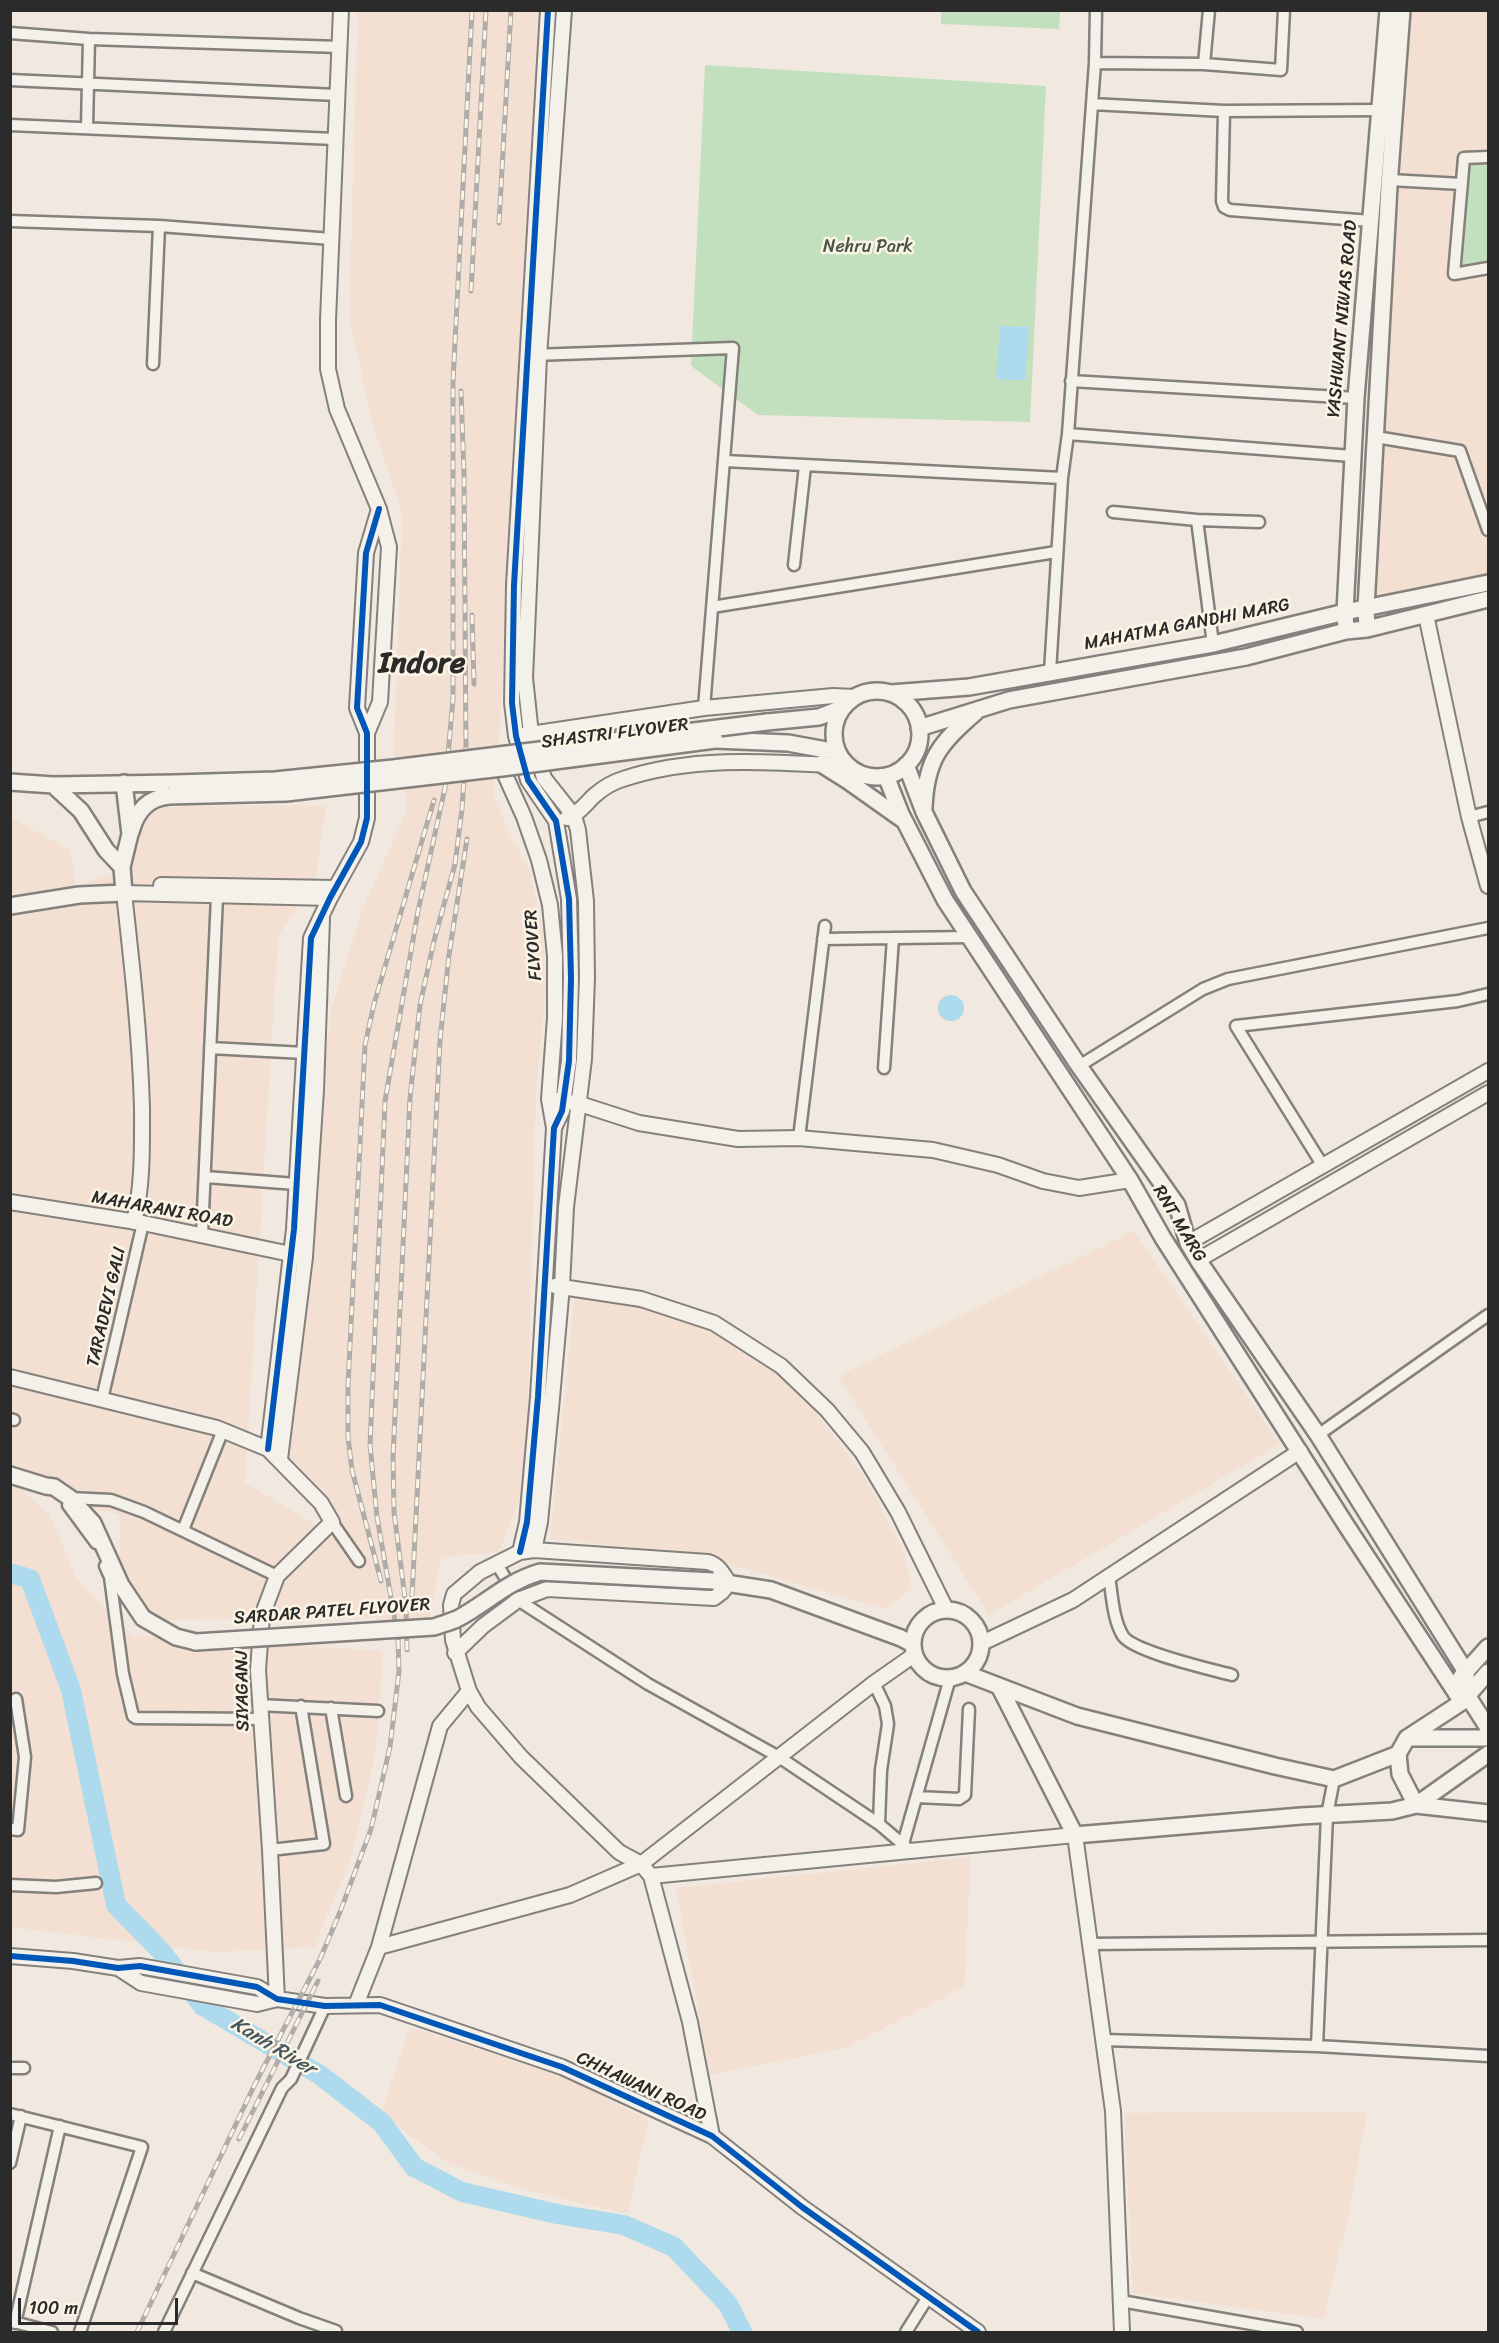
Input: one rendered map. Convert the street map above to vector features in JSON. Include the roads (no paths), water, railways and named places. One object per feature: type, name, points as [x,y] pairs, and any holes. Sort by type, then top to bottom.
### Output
[{"type":"main road","name":"YASHWANT NIWAS ROAD","points":[[1346,631],[1352,456],[1388,10]]},
{"type":"main road","name":"YASHWANT NIWAS ROAD","points":[[1367,629],[1366,608],[1390,180],[1402,10]]},
{"type":"main road","name":"MAHATMA GANDHI MARG","points":[[891,693],[969,687],[1213,644],[1345,612],[1488,583]]},
{"type":"main road","points":[[919,728],[980,708],[1047,692],[1246,657],[1346,631],[1367,629],[1488,600]]},
{"type":"main road","points":[[871,691],[891,693],[907,703],[917,718],[921,735],[916,753],[902,770],[886,776],[875,777],[860,774],[847,766],[837,752],[833,737],[835,721],[842,708],[855,697],[871,691]]},
{"type":"main road","name":"SHASTRI FLYOVER","points":[[130,834],[138,813],[148,802],[172,790],[393,768],[819,717],[842,708]]},
{"type":"main road","points":[[924,812],[927,780],[935,755],[954,730],[980,708]]},
{"type":"main road","name":"SHASTRI FLYOVER","points":[[124,783],[172,790],[286,793],[714,740],[788,743],[837,752]]},
{"type":"main road","points":[[820,764],[905,822]]},
{"type":"main road","name":"RNT MARG","points":[[906,765],[924,812],[963,891],[1079,1066],[1177,1205],[1203,1257],[1318,1435],[1466,1672]]},
{"type":"main road","name":"RNT MARG","points":[[886,776],[905,822],[945,900],[1130,1180],[1163,1238],[1346,1525],[1453,1686],[1488,1728]]},
{"type":"main road","points":[[10,782],[53,785],[124,783],[130,834],[122,867],[124,888],[10,906]]},
{"type":"main road","points":[[53,785],[81,811],[106,850],[122,867]]},
{"type":"main road","points":[[10,1465],[50,1480],[50,1486],[10,1475]]},
{"type":"main road","name":"SARDAR PATEL FLYOVER","points":[[50,1486],[70,1498],[93,1523],[121,1585],[143,1618],[176,1637],[196,1642],[434,1627],[456,1619],[503,1587],[540,1572],[721,1582],[771,1590],[901,1638],[913,1649]]},
{"type":"main road","points":[[958,1676],[978,1660],[982,1643],[980,1632],[967,1615],[957,1611],[946,1609],[929,1614],[917,1627],[913,1649],[920,1665],[928,1673],[939,1677],[958,1676],[999,1686],[1077,1716],[1334,1779],[1398,1754]]},
{"type":"main road","points":[[1453,1686],[1488,1647]]},
{"type":"main road","points":[[1465,1698],[1466,1672]]},
{"type":"main road","points":[[1416,1804],[1400,1774],[1398,1754],[1407,1738],[1465,1698],[1488,1672]]},
{"type":"main road","points":[[999,1686],[1075,1835],[1392,1811],[1416,1804],[1488,1754]]},
{"type":"main road","points":[[1407,1738],[1488,1738]]},
{"type":"main road","points":[[1416,1804],[1488,1813]]},
{"type":"street","points":[[341,10],[328,369],[337,409],[379,509],[388,547],[380,702],[367,733]]},
{"type":"street","points":[[527,1551],[540,1522],[562,1286],[566,1207],[584,1059],[587,978],[586,901],[581,852],[574,816],[544,778],[531,734],[526,687],[533,355],[548,10]]},
{"type":"street","points":[[527,1551],[527,1522],[547,1285],[554,1128],[562,1111],[569,1061],[571,967],[569,899],[556,821],[528,780],[516,736],[512,704],[512,658],[514,585],[564,10]]},
{"type":"street","points":[[1050,672],[1056,552],[1068,434],[1095,63],[1096,10]]},
{"type":"street","points":[[1204,64],[1209,10]]},
{"type":"street","points":[[1095,63],[1204,64],[1281,70],[1284,10]]},
{"type":"street","points":[[10,33],[89,39],[340,47]]},
{"type":"street","points":[[87,127],[89,39]]},
{"type":"street","points":[[10,80],[337,95]]},
{"type":"street","points":[[1092,104],[1224,111],[1380,110]]},
{"type":"street","points":[[1224,111],[1222,201],[1224,207],[1230,210],[1371,221]]},
{"type":"street","points":[[10,125],[335,139]]},
{"type":"street","points":[[1488,157],[1464,158],[1454,274],[1488,268]]},
{"type":"street","points":[[1390,180],[1462,184]]},
{"type":"street","points":[[10,221],[159,226],[332,239]]},
{"type":"street","points":[[153,364],[159,226]]},
{"type":"street","points":[[533,355],[733,348],[705,708]]},
{"type":"street","points":[[1071,381],[1356,398]]},
{"type":"street","points":[[1068,434],[1352,456]]},
{"type":"street","points":[[1376,437],[1460,451],[1488,530]]},
{"type":"street","points":[[725,461],[1062,478]]},
{"type":"street","points":[[794,565],[806,466]]},
{"type":"street","points":[[268,1449],[298,1255],[296,1184],[311,938],[332,893],[361,842],[369,807],[367,733],[357,708],[357,696],[366,553],[379,509]]},
{"type":"street","points":[[1113,512],[1197,520],[1259,522]]},
{"type":"street","points":[[1197,520],[1213,644]]},
{"type":"street","points":[[712,607],[1056,552]]},
{"type":"street","points":[[1426,615],[1469,817],[1488,886]]},
{"type":"street","points":[[512,658],[526,652]]},
{"type":"street","points":[[516,736],[705,708],[833,696],[855,697]]},
{"type":"street","points":[[556,821],[574,816],[596,794],[622,779],[672,768],[712,762],[847,766]]},
{"type":"street","name":"FLYOVER","points":[[502,768],[524,816],[539,860],[550,905],[555,956],[555,1018],[549,1094],[554,1128]]},
{"type":"street","points":[[1469,817],[1488,812]]},
{"type":"street","points":[[124,888],[332,893]]},
{"type":"street","points":[[124,888],[217,896],[332,893]]},
{"type":"street","points":[[124,888],[140,1044],[142,1140],[139,1222]]},
{"type":"street","points":[[202,1234],[217,896]]},
{"type":"street","points":[[280,1459],[316,1078],[322,916]]},
{"type":"street","points":[[799,1138],[825,926]]},
{"type":"street","points":[[1079,1066],[1203,989],[1228,979],[1488,928]]},
{"type":"street","points":[[823,939],[970,937]]},
{"type":"street","points":[[884,1068],[893,938]]},
{"type":"street","points":[[1323,1166],[1236,1026],[1458,1001],[1488,994]]},
{"type":"street","points":[[210,1048],[305,1053]]},
{"type":"street","points":[[1193,1240],[1488,1071]]},
{"type":"street","points":[[1203,1257],[1488,1093]]},
{"type":"street","points":[[549,1094],[639,1123],[738,1139],[799,1138],[933,1150],[998,1165],[1043,1181],[1079,1188],[1130,1180]]},
{"type":"street","points":[[206,1177],[296,1184]]},
{"type":"street","name":"MAHARANI ROAD","points":[[10,1202],[139,1222],[298,1255]]},
{"type":"street","name":"TARADEVI GALI","points":[[102,1399],[139,1222]]},
{"type":"street","points":[[547,1285],[641,1299],[714,1323],[781,1366],[827,1410],[862,1452],[898,1512],[946,1609]]},
{"type":"street","points":[[1318,1435],[1488,1315]]},
{"type":"street","points":[[10,1377],[223,1431],[268,1449],[321,1503],[359,1561]]},
{"type":"street","points":[[183,1530],[223,1431]]},
{"type":"street","points":[[982,1643],[1073,1600],[1300,1451]]},
{"type":"street","points":[[50,1486],[65,1501],[96,1542],[110,1577],[123,1674],[133,1716],[136,1718],[260,1712],[301,1706],[378,1711]]},
{"type":"street","points":[[70,1498],[111,1500],[144,1512],[277,1576]]},
{"type":"street","name":"SIYAGANJ","points":[[277,1999],[258,1670],[262,1616],[277,1576],[332,1522]]},
{"type":"street","points":[[456,1653],[483,1626],[518,1600],[547,1589],[714,1598],[722,1592],[721,1571],[714,1563],[708,1562],[527,1551],[480,1572],[454,1594],[451,1605],[456,1653],[469,1691],[478,1707],[521,1757],[619,1852],[641,1864],[651,1876],[690,2022],[712,2136]]},
{"type":"street","points":[[497,1564],[518,1600],[648,1684],[779,1757],[879,1824],[908,1848]]},
{"type":"street","points":[[1109,1576],[1117,1621],[1124,1637],[1137,1647],[1232,1675]]},
{"type":"street","points":[[380,1947],[570,1895],[641,1864],[874,1683],[913,1649]]},
{"type":"street","points":[[908,1848],[917,1797],[958,1676]]},
{"type":"street","points":[[874,1683],[885,1706],[888,1724],[881,1770],[879,1824]]},
{"type":"street","points":[[356,2005],[380,1947],[440,1726],[469,1691]]},
{"type":"street","points":[[10,1829],[18,1830],[25,1757],[16,1699]]},
{"type":"street","points":[[270,1850],[324,1844],[301,1706]]},
{"type":"street","points":[[331,1708],[345,1796]]},
{"type":"street","points":[[917,1797],[959,1799],[965,1795],[969,1709]]},
{"type":"street","points":[[1317,2046],[1327,1815],[1334,1779]]},
{"type":"street","points":[[651,1876],[908,1848],[1075,1835],[1113,2111],[1122,2332]]},
{"type":"street","points":[[10,1885],[56,1887],[96,1883]]},
{"type":"street","points":[[1090,1944],[1488,1940]]},
{"type":"street","points":[[10,1956],[73,1961],[118,1968],[141,1983],[257,2004],[277,1999]]},
{"type":"street","name":"CHHAWANI ROAD","points":[[118,1968],[140,1966],[257,1987],[277,1999],[325,2006],[380,2005],[562,2067],[712,2136],[801,2207],[978,2332]]},
{"type":"street","points":[[164,2332],[282,2088],[291,2079],[312,2038],[325,2006]]},
{"type":"street","points":[[1103,2040],[1317,2046],[1488,2056]]},
{"type":"street","points":[[10,2068],[24,2068]]},
{"type":"street","points":[[10,2163],[16,2115],[142,2147],[80,2332]]},
{"type":"street","points":[[52,2332],[13,2322],[60,2126]]},
{"type":"street","points":[[192,2273],[298,2318],[336,2331]]},
{"type":"street","points":[[906,2332],[928,2297]]},
{"type":"street","points":[[1121,2301],[1297,2332]]},
{"type":"water","points":[[1000,326],[1029,327],[1025,380],[996,379]]},
{"type":"water","points":[[951,995],[960,999],[964,1008],[960,1017],[951,1021],[942,1017],[938,1008],[942,999]]},
{"type":"waterway","name":"Kanh River","points":[[10,1573],[30,1579],[71,1690],[116,1905],[161,1951],[203,2006],[320,2075],[382,2123],[414,2167],[462,2192],[557,2214],[624,2225],[674,2247],[728,2304],[742,2332]]},
{"type":"railway","points":[[137,2332],[255,2084],[320,1959],[371,1829],[390,1747],[399,1671],[398,1638],[377,1517],[370,1445],[385,1101],[418,911],[445,788],[453,699],[453,382],[472,10]]},
{"type":"railway","points":[[471,291],[486,10]]},
{"type":"railway","points":[[499,223],[511,10]]},
{"type":"railway","points":[[407,1650],[406,1606],[394,1512],[393,1457],[410,1098],[420,1005],[434,941],[455,864],[466,750],[464,474],[461,391]]},
{"type":"railway","points":[[472,615],[474,684]]},
{"type":"railway","points":[[381,1581],[352,1470],[348,1437],[348,1385],[365,1045],[374,1004],[434,800]]},
{"type":"railway","points":[[412,1596],[440,1040],[449,955],[467,839]]},
{"type":"railway","points":[[239,2139],[318,1981]]},
{"type":"district","name":"Indore","points":[[422,664]]},
{"type":"park label","name":"Nehru Park","points":[[868,247]]}]
